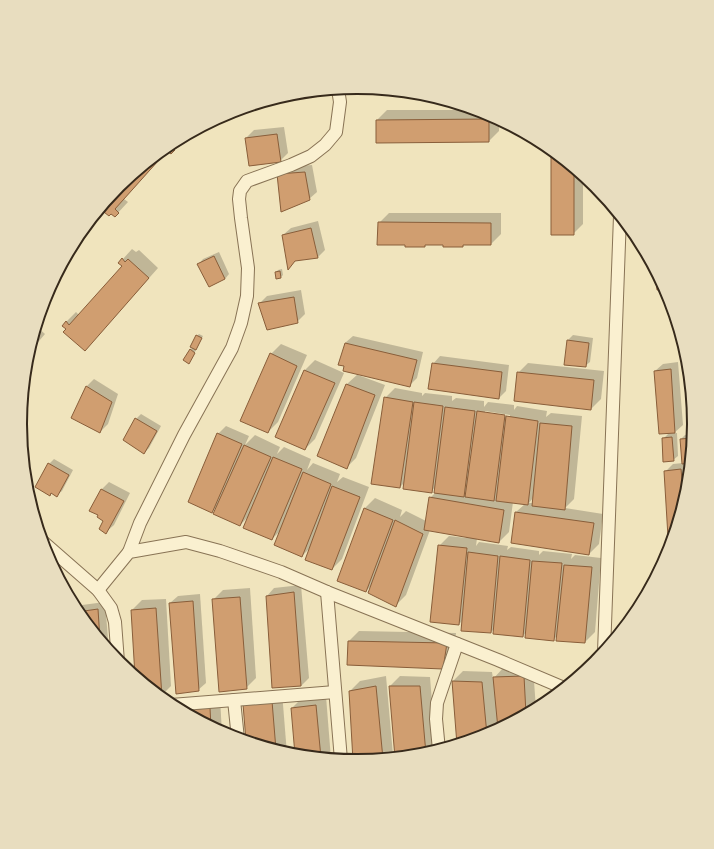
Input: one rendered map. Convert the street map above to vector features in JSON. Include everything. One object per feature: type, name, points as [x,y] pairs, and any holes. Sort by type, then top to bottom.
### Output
[{"type":"street","points":[[98,590],[129,552],[140,523],[184,435],[232,348],[241,323],[247,296],[248,268],[239,199],[240,191],[248,181],[311,156],[325,145],[336,132],[340,102],[339,95]]},
{"type":"street","points":[[604,643],[620,225]]},
{"type":"street","points":[[129,552],[186,542],[220,551],[273,569],[326,592],[558,686]]},
{"type":"street","points":[[51,549],[98,590],[111,608],[115,622],[117,651]]},
{"type":"street","points":[[326,592],[340,754]]},
{"type":"street","points":[[438,744],[436,719],[437,703],[457,644]]},
{"type":"street","points":[[182,704],[335,692]]},
{"type":"street","points":[[234,700],[237,731]]},
{"type":"building","points":[[481,119],[489,123],[489,142],[376,143],[376,120]]},
{"type":"building","points":[[277,134],[281,162],[249,166],[245,138]]},
{"type":"building","points":[[551,158],[574,175],[574,235],[551,235]]},
{"type":"building","points":[[157,163],[115,209],[119,213],[115,217],[111,214],[109,216],[104,212],[109,207],[139,176]]},
{"type":"building","points":[[305,172],[310,200],[281,212],[277,174]]},
{"type":"building","points":[[378,222],[491,223],[491,245],[443,247],[443,245],[425,245],[425,247],[405,247],[405,245],[377,245]]},
{"type":"building","points":[[311,228],[318,258],[295,261],[288,270],[282,235]]},
{"type":"building","points":[[214,256],[225,279],[209,287],[197,264]]},
{"type":"building","points":[[122,258],[125,262],[128,259],[149,278],[85,351],[63,332],[66,329],[62,326],[66,321],[69,325],[122,266],[118,263]]},
{"type":"building","points":[[280,271],[281,278],[276,279],[275,272]]},
{"type":"building","points":[[294,297],[298,323],[267,330],[258,303]]},
{"type":"building","points":[[196,335],[202,338],[196,350],[190,347]]},
{"type":"building","points":[[567,340],[589,343],[586,367],[564,365]]},
{"type":"building","points":[[345,343],[417,360],[410,387],[343,371],[344,366],[338,365]]},
{"type":"building","points":[[190,349],[195,353],[189,364],[183,360]]},
{"type":"building","points":[[270,353],[297,366],[268,433],[240,421]]},
{"type":"building","points":[[432,363],[502,372],[499,399],[428,389]]},
{"type":"building","points":[[671,369],[675,433],[659,434],[654,371]]},
{"type":"building","points":[[304,370],[335,383],[305,450],[275,437]]},
{"type":"building","points":[[517,372],[594,380],[591,410],[514,401]]},
{"type":"building","points":[[346,384],[375,395],[347,469],[317,456]]},
{"type":"building","points":[[86,386],[112,402],[100,433],[71,418]]},
{"type":"building","points":[[384,397],[413,402],[400,488],[371,484]]},
{"type":"building","points":[[414,402],[443,406],[432,493],[403,489]]},
{"type":"building","points":[[445,407],[475,411],[464,497],[434,493]]},
{"type":"building","points":[[477,411],[505,415],[494,501],[465,497]]},
{"type":"building","points":[[506,416],[538,421],[528,505],[496,501]]},
{"type":"building","points":[[135,418],[157,431],[144,454],[123,440]]},
{"type":"building","points":[[540,423],[572,426],[565,510],[532,506]]},
{"type":"building","points":[[217,433],[242,444],[212,513],[188,502]]},
{"type":"building","points":[[672,437],[674,461],[663,462],[662,438]]},
{"type":"building","points":[[680,439],[686,439],[684,464],[682,464]]},
{"type":"building","points":[[244,445],[271,457],[240,526],[213,514]]},
{"type":"building","points":[[273,457],[302,469],[272,540],[243,528]]},
{"type":"building","points":[[48,463],[69,475],[57,497],[51,493],[50,496],[35,487]]},
{"type":"building","points":[[681,469],[682,481],[676,510],[668,534],[664,471]]},
{"type":"building","points":[[303,472],[331,484],[302,557],[274,545]]},
{"type":"building","points":[[332,486],[360,497],[332,570],[305,560]]},
{"type":"building","points":[[101,489],[124,501],[106,534],[99,529],[103,521],[97,517],[98,515],[89,511]]},
{"type":"building","points":[[429,497],[504,510],[499,543],[424,530]]},
{"type":"building","points":[[364,508],[393,520],[366,592],[337,581]]},
{"type":"building","points":[[515,512],[594,523],[589,555],[511,543]]},
{"type":"building","points":[[395,520],[423,534],[396,607],[368,593]]},
{"type":"building","points":[[438,545],[467,548],[459,625],[430,622]]},
{"type":"building","points":[[468,552],[498,556],[491,633],[461,631]]},
{"type":"building","points":[[500,556],[530,560],[523,637],[493,634]]},
{"type":"building","points":[[532,561],[562,563],[554,641],[525,638]]},
{"type":"building","points":[[564,565],[592,567],[585,643],[556,641]]},
{"type":"building","points":[[294,592],[301,686],[272,688],[266,596]]},
{"type":"building","points":[[240,597],[247,689],[219,692],[212,599]]},
{"type":"building","points":[[193,601],[199,691],[176,694],[169,603]]},
{"type":"building","points":[[156,608],[162,690],[135,669],[131,610]]},
{"type":"building","points":[[98,609],[99,630],[95,625],[85,611]]},
{"type":"building","points":[[348,641],[447,643],[443,669],[347,665]]},
{"type":"building","points":[[524,676],[526,708],[497,723],[493,677]]},
{"type":"building","points":[[452,681],[482,682],[486,728],[457,739]]},
{"type":"building","points":[[376,686],[382,754],[353,754],[349,691]]},
{"type":"building","points":[[389,686],[420,686],[425,747],[395,753]]},
{"type":"building","points":[[272,701],[275,744],[245,735],[243,704]]},
{"type":"building","points":[[316,705],[320,753],[294,748],[291,708]]},
{"type":"building","points":[[210,708],[211,720],[192,710],[191,709]]}]
